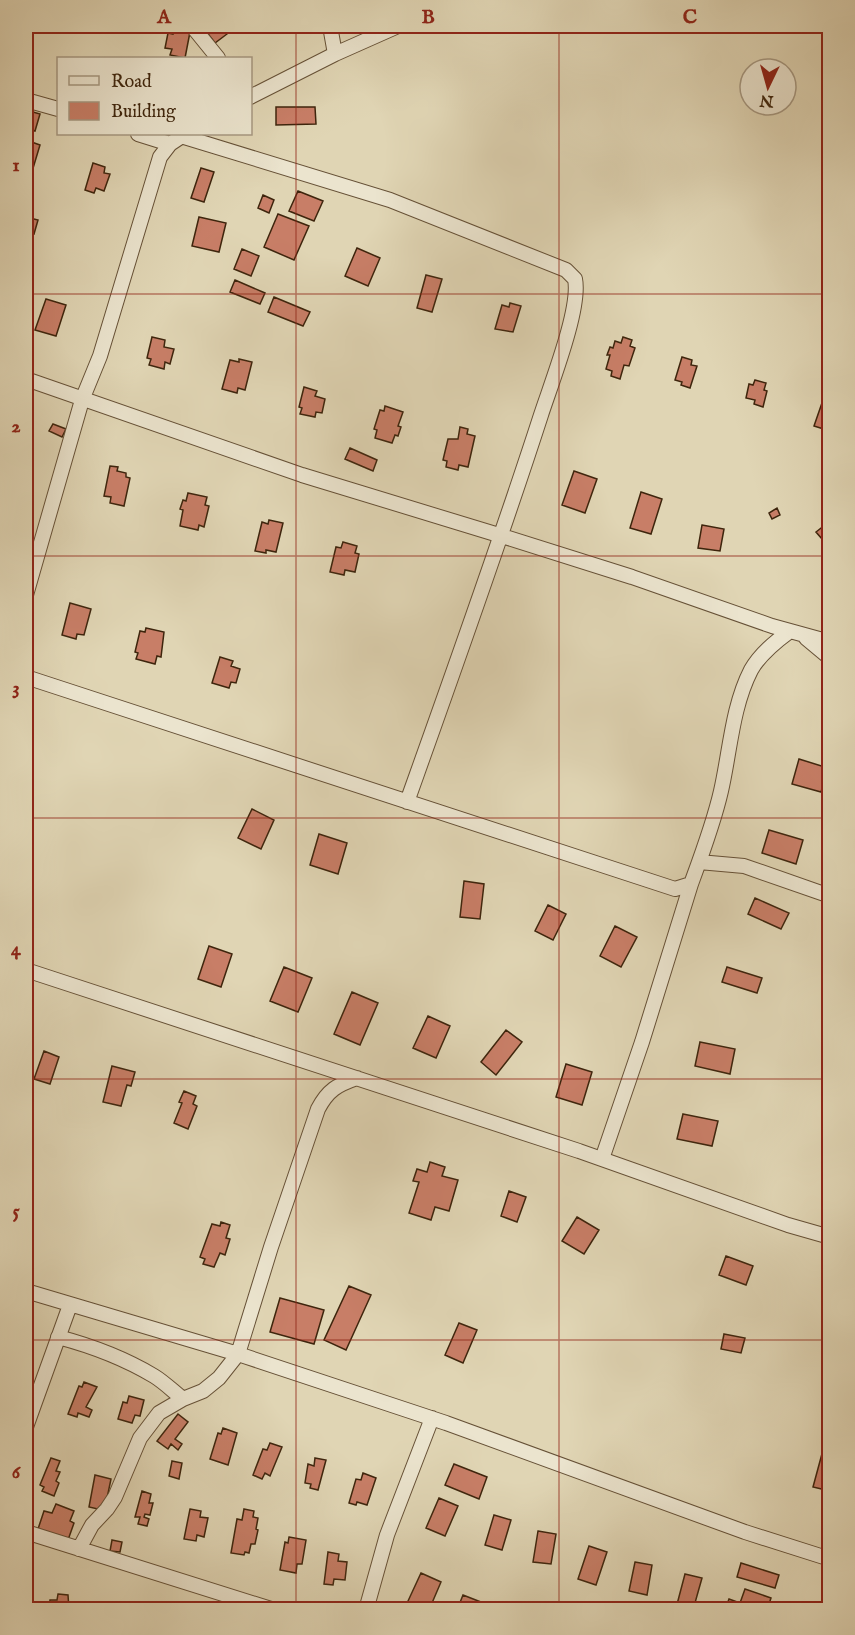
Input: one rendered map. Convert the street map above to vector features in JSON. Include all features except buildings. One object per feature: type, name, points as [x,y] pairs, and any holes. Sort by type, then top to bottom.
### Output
[{"type":"street","points":[[192,26],[217,57]]},
{"type":"street","points":[[330,26],[335,54]]},
{"type":"street","points":[[252,96],[335,54],[398,26]]},
{"type":"street","points":[[26,100],[57,109]]},
{"type":"street","points":[[148,135],[179,138],[390,200],[448,221],[571,273],[575,279],[576,294],[566,338],[502,536],[407,802]]},
{"type":"street","points":[[26,595],[82,400],[100,356],[160,157],[179,138]]},
{"type":"street","points":[[26,379],[302,475],[632,577],[795,633],[830,642]]},
{"type":"street","points":[[795,633],[830,658]]},
{"type":"street","points":[[602,1159],[642,1042],[721,792],[738,705],[752,670],[768,649],[795,633]]},
{"type":"street","points":[[26,677],[675,889],[691,884]]},
{"type":"street","points":[[699,862],[744,866],[830,896]]},
{"type":"street","points":[[26,969],[602,1159],[788,1225],[830,1237]]},
{"type":"street","points":[[79,1550],[92,1525],[115,1497],[140,1438],[159,1413],[203,1391],[219,1378],[238,1354],[318,1109],[326,1095],[344,1083],[357,1078]]},
{"type":"street","points":[[26,1291],[238,1354],[432,1418],[734,1528],[830,1559]]},
{"type":"street","points":[[26,1427],[70,1305]]},
{"type":"street","points":[[58,1337],[91,1346],[128,1362],[155,1376],[183,1399]]},
{"type":"street","points":[[366,1610],[387,1535],[432,1418]]},
{"type":"street","points":[[26,1532],[274,1610]]}]
